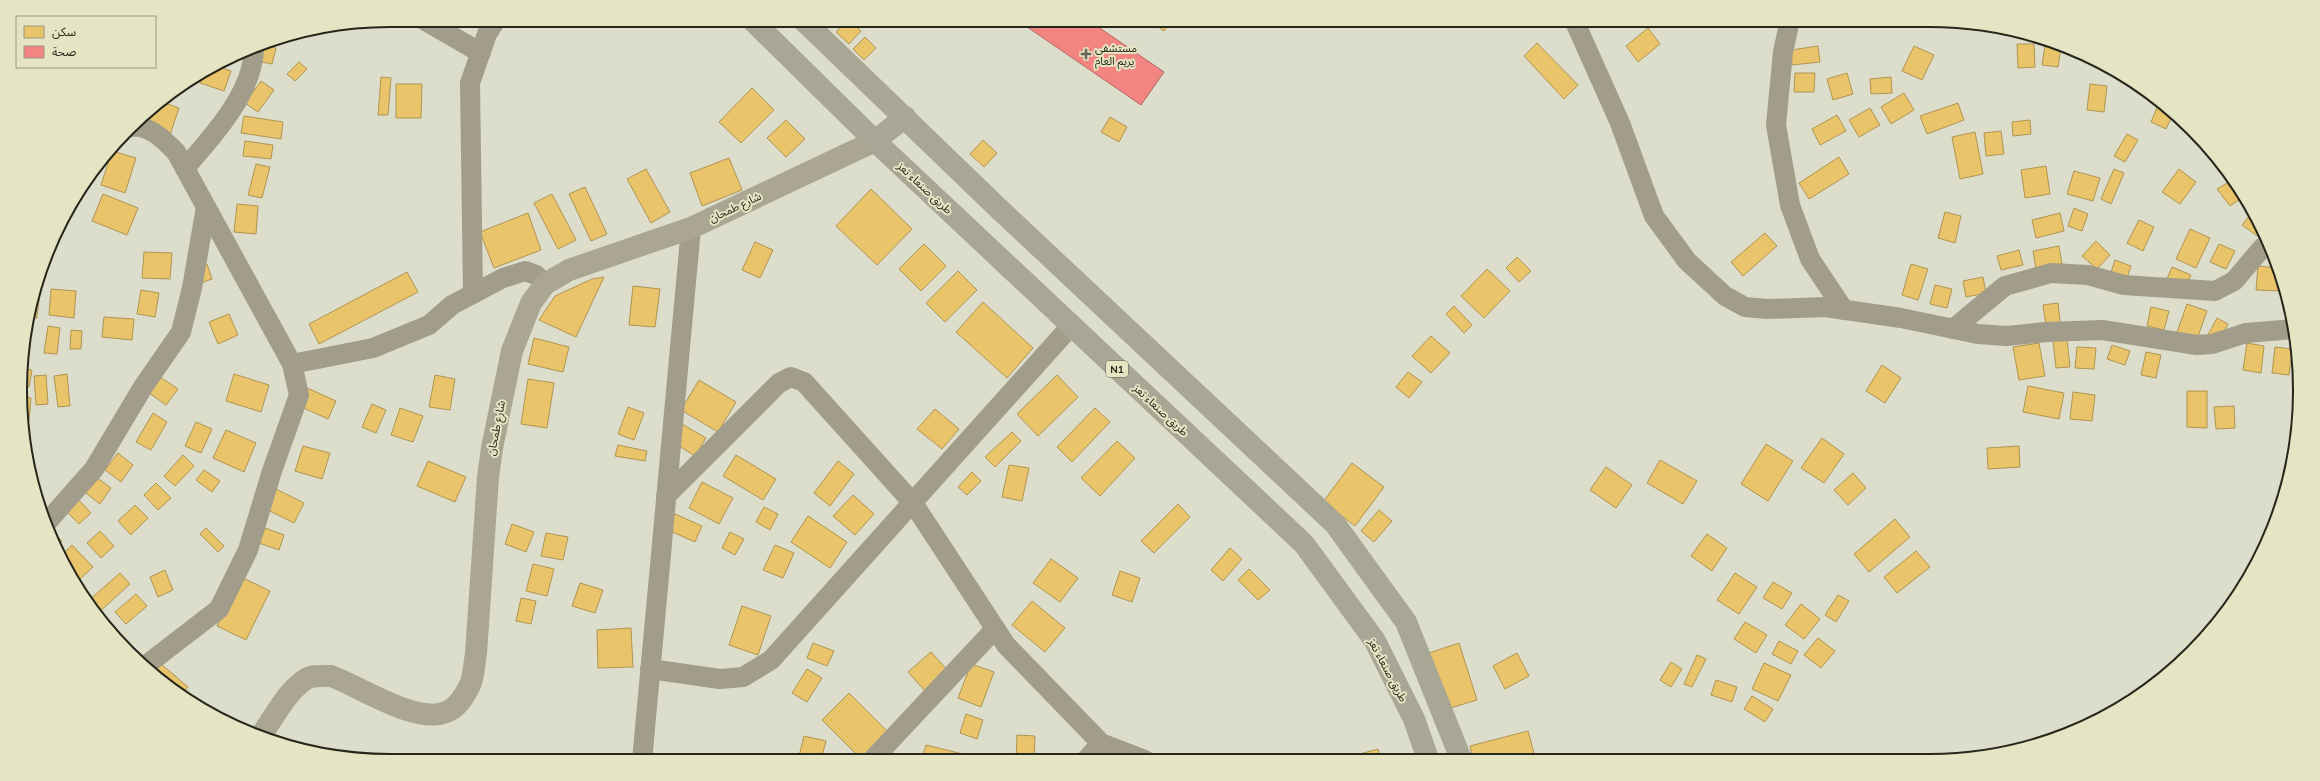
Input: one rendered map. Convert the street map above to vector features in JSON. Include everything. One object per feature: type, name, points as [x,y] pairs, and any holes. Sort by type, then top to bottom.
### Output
[{"type":"highway","name":"طريق صنعاء تعز","points":[[759,27],[875,141],[1304,544],[1375,641],[1414,719],[1426,754]]},
{"type":"highway","points":[[810,27],[905,116],[997,207],[1335,524],[1406,622],[1459,754]]},
{"type":"highway","points":[[875,141],[905,116]]},
{"type":"street","points":[[436,27],[481,53]]},
{"type":"street","points":[[472,294],[470,83],[492,27]]},
{"type":"street","points":[[1577,27],[1620,123],[1654,216],[1688,261],[1725,296],[1745,307],[1768,309],[1825,307],[1953,329],[2006,336],[2046,332],[2102,330],[2197,345],[2212,344],[2246,333],[2288,330]]},
{"type":"street","points":[[1788,27],[1783,52],[1776,125],[1790,205],[1810,259],[1844,310]]},
{"type":"street","points":[[185,168],[214,135],[237,103],[254,58],[254,54]]},
{"type":"street","points":[[139,127],[158,134],[176,152],[292,364],[299,395],[272,471],[248,550],[219,609],[149,663]]},
{"type":"street","name":"شارع طمحان","points":[[264,731],[292,692],[307,678],[318,676],[331,676],[399,707],[426,715],[446,713],[460,702],[470,683],[476,654],[488,477],[510,358],[531,303],[545,284],[569,270],[691,228],[875,141]]},
{"type":"street","points":[[50,518],[94,469],[143,387],[181,332],[192,288],[206,207]]},
{"type":"street","points":[[643,754],[691,228]]},
{"type":"street","points":[[1953,329],[2005,286],[2051,273],[2088,276],[2124,285],[2215,291],[2234,281],[2263,246]]},
{"type":"street","points":[[292,364],[374,348],[429,325],[452,305],[503,278],[526,271],[536,275],[545,284]]},
{"type":"street","points":[[650,669],[720,679],[742,677],[771,660],[1072,326]]},
{"type":"street","points":[[666,496],[779,383],[791,377],[804,382],[913,503],[1006,645],[1101,743],[1129,754]]},
{"type":"street","points":[[878,754],[995,630]]},
{"type":"street","points":[[1091,754],[1101,743]]},
{"type":"building: سكن","points":[[841,27],[856,27],[861,31],[849,44],[836,32]]},
{"type":"building: سكن","points":[[1159,27],[1167,27],[1164,31]]},
{"type":"building: سكن","points":[[1648,28],[1660,44],[1638,62],[1626,46]]},
{"type":"building: سكن","points":[[865,37],[876,48],[864,60],[853,49]]},
{"type":"building: سكن","points":[[1537,43],[1578,85],[1564,99],[1524,56]]},
{"type":"building: سكن","points":[[2017,44],[2034,44],[2035,67],[2018,68]]},
{"type":"building: سكن","points":[[1818,46],[1820,62],[1792,65],[1791,50]]},
{"type":"building: سكن","points":[[1914,46],[1934,55],[1922,80],[1902,71]]},
{"type":"building: سكن","points":[[2045,46],[2060,52],[2058,67],[2042,65]]},
{"type":"building: سكن","points":[[271,47],[276,48],[272,64],[252,60],[256,53]]},
{"type":"building: سكن","points":[[299,62],[307,69],[295,81],[287,74]]},
{"type":"building: سكن","points":[[223,68],[231,71],[224,91],[200,83],[200,81]]},
{"type":"building: سكن","points":[[1795,73],[1815,73],[1814,92],[1794,92]]},
{"type":"building: سكن","points":[[1847,73],[1853,94],[1833,100],[1827,79]]},
{"type":"building: سكن","points":[[381,77],[391,78],[388,115],[378,115]]},
{"type":"building: سكن","points":[[1891,77],[1892,93],[1871,94],[1870,79]]},
{"type":"building: سكن","points":[[261,81],[274,90],[258,112],[245,103]]},
{"type":"building: سكن","points":[[396,84],[422,84],[421,118],[396,118]]},
{"type":"building: سكن","points":[[2090,84],[2107,86],[2104,112],[2087,110]]},
{"type":"building: سكن","points":[[752,88],[774,110],[741,143],[719,122]]},
{"type":"building: سكن","points":[[1904,93],[1914,110],[1891,124],[1881,107]]},
{"type":"building: سكن","points":[[1958,103],[1964,120],[1927,134],[1920,116]]},
{"type":"building: سكن","points":[[167,104],[179,108],[170,135],[146,128],[149,118]]},
{"type":"building: سكن","points":[[2157,107],[2171,119],[2166,129],[2151,122]]},
{"type":"building: سكن","points":[[1870,108],[1880,125],[1859,137],[1849,120]]},
{"type":"building: سكن","points":[[1837,115],[1846,131],[1820,145],[1812,129]]},
{"type":"building: سكن","points":[[244,116],[283,122],[281,139],[241,133]]},
{"type":"building: سكن","points":[[1110,117],[1127,127],[1119,142],[1101,132]]},
{"type":"building: سكن","points":[[786,120],[805,139],[786,157],[767,138]]},
{"type":"building: سكن","points":[[2030,120],[2031,134],[2013,136],[2012,122]]},
{"type":"building: سكن","points":[[2001,131],[2004,154],[1986,156],[1984,133]]},
{"type":"building: سكن","points":[[1975,132],[1983,174],[1960,179],[1952,137]]},
{"type":"building: سكن","points":[[2127,134],[2138,140],[2125,162],[2114,156]]},
{"type":"building: سكن","points":[[983,140],[997,153],[984,167],[970,154]]},
{"type":"building: سكن","points":[[245,141],[273,145],[271,159],[243,156]]},
{"type":"building: سكن","points":[[116,152],[136,158],[125,193],[101,185],[109,161]]},
{"type":"building: سكن","points":[[1839,157],[1849,174],[1809,199],[1799,183]]},
{"type":"building: سكن","points":[[729,158],[742,190],[702,206],[690,173]]},
{"type":"building: سكن","points":[[256,164],[270,167],[262,198],[248,195]]},
{"type":"building: سكن","points":[[2046,166],[2050,194],[2025,198],[2021,170]]},
{"type":"building: سكن","points":[[646,169],[670,212],[651,223],[627,179]]},
{"type":"building: سكن","points":[[2114,169],[2124,173],[2111,204],[2101,199]]},
{"type":"building: سكن","points":[[2179,169],[2196,182],[2180,204],[2162,192]]},
{"type":"building: سكن","points":[[2074,171],[2100,178],[2093,201],[2067,194]]},
{"type":"building: سكن","points":[[2227,183],[2239,200],[2230,206],[2217,189]]},
{"type":"building: سكن","points":[[585,187],[607,234],[591,241],[569,194]]},
{"type":"building: سكن","points":[[871,189],[912,229],[877,265],[836,226]]},
{"type":"building: سكن","points":[[103,194],[138,208],[127,235],[92,221]]},
{"type":"building: سكن","points":[[552,194],[576,240],[558,249],[534,203]]},
{"type":"building: سكن","points":[[237,204],[258,206],[256,234],[234,232]]},
{"type":"building: سكن","points":[[2074,208],[2088,214],[2082,231],[2068,226]]},
{"type":"building: سكن","points":[[1945,212],[1961,216],[1955,243],[1938,238]]},
{"type":"building: سكن","points":[[528,213],[541,250],[494,268],[480,232]]},
{"type":"building: سكن","points":[[2060,213],[2064,231],[2036,238],[2032,220]]},
{"type":"building: سكن","points":[[2248,217],[2259,237],[2242,225]]},
{"type":"building: سكن","points":[[2139,220],[2154,227],[2143,251],[2127,243]]},
{"type":"building: سكن","points":[[2190,229],[2210,238],[2196,268],[2176,259]]},
{"type":"building: سكن","points":[[1765,233],[1777,246],[1743,276],[1731,262]]},
{"type":"building: سكن","points":[[2096,241],[2110,255],[2097,269],[2082,256]]},
{"type":"building: سكن","points":[[755,242],[773,250],[760,278],[742,270]]},
{"type":"building: سكن","points":[[924,244],[946,266],[921,291],[899,269]]},
{"type":"building: سكن","points":[[2219,244],[2235,251],[2226,269],[2210,262]]},
{"type":"building: سكن","points":[[2059,246],[2063,270],[2037,275],[2033,251]]},
{"type":"building: سكن","points":[[2019,250],[2023,265],[2001,270],[1997,256]]},
{"type":"building: سكن","points":[[144,252],[172,253],[170,279],[142,278]]},
{"type":"building: سكن","points":[[1517,257],[1531,271],[1519,282],[1506,268]]},
{"type":"building: سكن","points":[[2115,260],[2131,266],[2123,290],[2107,285]]},
{"type":"building: سكن","points":[[207,264],[212,279],[195,285],[189,270]]},
{"type":"building: سكن","points":[[1911,264],[1928,269],[1918,300],[1902,295]]},
{"type":"building: سكن","points":[[2258,266],[2271,267],[2279,291],[2256,290]]},
{"type":"building: سكن","points":[[2172,267],[2191,275],[2182,294],[2164,286]]},
{"type":"building: سكن","points":[[1487,269],[1510,291],[1484,318],[1461,296]]},
{"type":"building: سكن","points":[[958,271],[977,290],[945,322],[926,303]]},
{"type":"building: سكن","points":[[407,272],[418,292],[319,344],[309,324]]},
{"type":"building: سكن","points":[[604,277],[576,337],[539,320],[555,296],[592,279]]},
{"type":"building: سكن","points":[[1983,277],[1986,293],[1966,297],[1963,281]]},
{"type":"building: سكن","points":[[1935,285],[1952,289],[1947,308],[1930,304]]},
{"type":"building: سكن","points":[[633,286],[660,289],[655,327],[629,325]]},
{"type":"building: سكن","points":[[51,289],[76,291],[74,318],[49,315]]},
{"type":"building: سكن","points":[[141,290],[159,293],[155,317],[137,314]]},
{"type":"building: سكن","points":[[40,294],[37,318],[35,318]]},
{"type":"building: سكن","points":[[983,302],[1033,348],[1007,378],[956,332]]},
{"type":"building: سكن","points":[[2058,303],[2061,330],[2047,332],[2043,305]]},
{"type":"building: سكن","points":[[2187,304],[2207,311],[2196,342],[2176,335]]},
{"type":"building: سكن","points":[[1454,306],[1472,325],[1464,333],[1446,314]]},
{"type":"building: سكن","points":[[2151,307],[2169,311],[2164,330],[2147,326]]},
{"type":"building: سكن","points":[[229,314],[238,335],[218,344],[209,322]]},
{"type":"building: سكن","points":[[104,317],[134,319],[132,340],[102,337]]},
{"type":"building: سكن","points":[[2217,318],[2228,324],[2215,350],[2203,344]]},
{"type":"building: سكن","points":[[48,326],[60,328],[57,354],[44,353]]},
{"type":"building: سكن","points":[[71,330],[82,331],[81,349],[70,349]]},
{"type":"building: سكن","points":[[1431,336],[1450,353],[1431,373],[1412,356]]},
{"type":"building: سكن","points":[[534,338],[569,347],[563,372],[528,364]]},
{"type":"building: سكن","points":[[2067,339],[2070,367],[2056,368],[2053,341]]},
{"type":"building: سكن","points":[[2039,343],[2045,376],[2019,380],[2013,347]]},
{"type":"building: سكن","points":[[2247,343],[2264,346],[2261,373],[2243,370]]},
{"type":"building: سكن","points":[[2112,345],[2130,351],[2125,365],[2107,359]]},
{"type":"building: سكن","points":[[2077,347],[2096,348],[2094,369],[2075,368]]},
{"type":"building: سكن","points":[[2275,347],[2290,349],[2289,375],[2272,373]]},
{"type":"building: سكن","points":[[2146,352],[2161,355],[2156,378],[2141,375]]},
{"type":"building: سكن","points":[[1882,365],[1901,378],[1885,403],[1866,391]]},
{"type":"building: سكن","points":[[28,370],[32,370],[29,387],[27,387]]},
{"type":"building: سكن","points":[[1408,372],[1422,382],[1409,398],[1396,387]]},
{"type":"building: سكن","points":[[67,374],[70,406],[58,407],[54,376]]},
{"type":"building: سكن","points":[[234,374],[269,385],[261,412],[226,401]]},
{"type":"building: سكن","points":[[46,375],[48,404],[36,405],[34,376]]},
{"type":"building: سكن","points":[[157,375],[178,389],[166,405],[145,390]]},
{"type":"building: سكن","points":[[435,375],[455,379],[450,410],[429,407]]},
{"type":"building: سكن","points":[[1057,375],[1078,397],[1038,436],[1017,414]]},
{"type":"building: سكن","points":[[528,379],[554,383],[547,428],[521,424]]},
{"type":"building: سكن","points":[[699,380],[736,402],[718,432],[681,410]]},
{"type":"building: سكن","points":[[2028,386],[2064,393],[2059,419],[2023,412]]},
{"type":"building: سكن","points":[[305,387],[336,401],[328,419],[297,405]]},
{"type":"building: سكن","points":[[2187,391],[2207,391],[2207,428],[2187,427]]},
{"type":"building: سكن","points":[[2073,392],[2095,395],[2092,421],[2070,419]]},
{"type":"building: سكن","points":[[27,398],[31,398],[29,421],[28,414]]},
{"type":"building: سكن","points":[[372,404],[386,410],[376,433],[362,427]]},
{"type":"building: سكن","points":[[2234,406],[2235,428],[2216,429],[2214,407]]},
{"type":"building: سكن","points":[[628,407],[644,413],[634,440],[618,434]]},
{"type":"building: سكن","points":[[400,408],[423,416],[413,442],[391,435]]},
{"type":"building: سكن","points":[[1095,408],[1110,422],[1072,462],[1057,447]]},
{"type":"building: سكن","points":[[935,409],[959,429],[942,449],[917,429]]},
{"type":"building: سكن","points":[[153,413],[167,422],[151,450],[136,442]]},
{"type":"building: سكن","points":[[196,422],[212,429],[201,453],[185,446]]},
{"type":"building: سكن","points":[[682,424],[706,438],[695,456],[671,441]]},
{"type":"building: سكن","points":[[226,430],[256,443],[244,472],[213,458]]},
{"type":"building: سكن","points":[[1012,432],[1021,441],[995,467],[985,457]]},
{"type":"building: سكن","points":[[1822,438],[1844,454],[1824,483],[1801,468]]},
{"type":"building: سكن","points":[[1117,441],[1135,458],[1100,496],[1081,478]]},
{"type":"building: سكن","points":[[1766,444],[1793,461],[1768,501],[1741,484]]},
{"type":"building: سكن","points":[[618,445],[647,451],[645,461],[615,456]]},
{"type":"building: سكن","points":[[303,446],[330,453],[322,479],[295,471]]},
{"type":"building: سكن","points":[[2019,446],[2020,467],[1988,469],[1987,448]]},
{"type":"building: سكن","points":[[118,453],[133,465],[121,482],[105,470]]},
{"type":"building: سكن","points":[[183,455],[194,466],[175,486],[164,476]]},
{"type":"building: سكن","points":[[736,455],[776,479],[763,500],[723,476]]},
{"type":"building: سكن","points":[[1660,460],[1697,481],[1683,504],[1647,483]]},
{"type":"building: سكن","points":[[428,461],[466,477],[455,502],[417,486]]},
{"type":"building: سكن","points":[[838,461],[854,474],[830,506],[814,493]]},
{"type":"building: سكن","points":[[1352,463],[1384,487],[1355,526],[1323,502]]},
{"type":"building: سكن","points":[[1009,465],[1029,468],[1022,501],[1002,497]]},
{"type":"building: سكن","points":[[1606,467],[1632,485],[1616,508],[1590,490]]},
{"type":"building: سكن","points":[[204,470],[220,481],[212,492],[196,480]]},
{"type":"building: سكن","points":[[89,472],[111,488],[100,504],[78,487]]},
{"type":"building: سكن","points":[[972,472],[981,481],[967,495],[958,487]]},
{"type":"building: سكن","points":[[1853,473],[1866,488],[1848,505],[1834,490]]},
{"type":"building: سكن","points":[[702,482],[733,498],[719,524],[689,508]]},
{"type":"building: سكن","points":[[156,483],[171,498],[158,510],[144,495]]},
{"type":"building: سكن","points":[[274,488],[304,503],[294,523],[264,508]]},
{"type":"building: سكن","points":[[74,495],[91,513],[79,524],[62,507]]},
{"type":"building: سكن","points":[[853,495],[874,514],[855,535],[833,516]]},
{"type":"building: سكن","points":[[1178,504],[1190,517],[1154,553],[1141,541]]},
{"type":"building: سكن","points":[[135,505],[148,518],[131,535],[118,521]]},
{"type":"building: سكن","points":[[764,507],[778,514],[770,530],[756,522]]},
{"type":"building: سكن","points":[[1379,510],[1392,521],[1374,542],[1361,531]]},
{"type":"building: سكن","points":[[675,514],[702,526],[695,542],[668,530]]},
{"type":"building: سكن","points":[[808,516],[847,542],[830,568],[791,542]]},
{"type":"building: سكن","points":[[1895,519],[1910,537],[1869,572],[1854,554]]},
{"type":"building: سكن","points":[[512,524],[534,532],[526,552],[505,544]]},
{"type":"building: سكن","points":[[206,528],[224,546],[218,552],[200,534]]},
{"type":"building: سكن","points":[[265,528],[284,535],[279,550],[259,543]]},
{"type":"building: سكن","points":[[100,531],[114,546],[101,558],[87,543]]},
{"type":"building: سكن","points":[[730,532],[744,539],[735,555],[722,548]]},
{"type":"building: سكن","points":[[546,533],[568,537],[563,560],[541,556]]},
{"type":"building: سكن","points":[[1707,534],[1727,548],[1712,571],[1691,556]]},
{"type":"building: سكن","points":[[72,545],[93,567],[80,579],[65,552]]},
{"type":"building: سكن","points":[[775,545],[794,553],[783,578],[763,570]]},
{"type":"building: سكن","points":[[1230,548],[1242,559],[1223,581],[1211,570]]},
{"type":"building: سكن","points":[[1916,551],[1930,567],[1897,593],[1884,577]]},
{"type":"building: سكن","points":[[1051,559],[1078,578],[1060,602],[1033,583]]},
{"type":"building: سكن","points":[[533,564],[554,569],[547,596],[526,591]]},
{"type":"building: سكن","points":[[1249,569],[1270,590],[1258,600],[1238,580]]},
{"type":"building: سكن","points":[[165,570],[173,590],[158,597],[150,577]]},
{"type":"building: سكن","points":[[1120,571],[1140,578],[1132,602],[1112,595]]},
{"type":"building: سكن","points":[[120,573],[130,584],[101,610],[92,598]]},
{"type":"building: سكن","points":[[1735,573],[1757,587],[1739,614],[1717,600]]},
{"type":"building: سكن","points":[[241,577],[270,591],[246,640],[217,626]]},
{"type":"building: سكن","points":[[1773,582],[1792,593],[1782,609],[1763,598]]},
{"type":"building: سكن","points":[[580,583],[603,590],[595,613],[572,606]]},
{"type":"building: سكن","points":[[136,594],[147,606],[126,624],[115,612]]},
{"type":"building: سكن","points":[[1838,595],[1849,601],[1836,622],[1825,615]]},
{"type":"building: سكن","points":[[521,598],[536,601],[531,624],[516,621]]},
{"type":"building: سكن","points":[[1032,601],[1065,628],[1045,652],[1012,625]]},
{"type":"building: سكن","points":[[1801,604],[1820,619],[1804,639],[1785,625]]},
{"type":"building: سكن","points":[[742,606],[771,616],[758,655],[729,645]]},
{"type":"building: سكن","points":[[1745,622],[1767,635],[1756,653],[1734,639]]},
{"type":"building: سكن","points":[[631,628],[633,667],[598,668],[597,630]]},
{"type":"building: سكن","points":[[1818,638],[1835,651],[1821,668],[1804,655]]},
{"type":"building: سكن","points":[[1779,641],[1798,651],[1791,664],[1772,654]]},
{"type":"building: سكن","points":[[813,643],[834,651],[827,666],[807,658]]},
{"type":"building: سكن","points":[[1459,643],[1477,700],[1447,709],[1429,653]]},
{"type":"building: سكن","points":[[931,652],[949,672],[926,692],[908,672]]},
{"type":"building: سكن","points":[[1517,653],[1529,676],[1505,689],[1493,666]]},
{"type":"building: سكن","points":[[1697,655],[1706,659],[1692,687],[1684,684]]},
{"type":"building: سكن","points":[[153,657],[188,687],[185,690],[149,662]]},
{"type":"building: سكن","points":[[1671,662],[1682,669],[1671,687],[1660,680]]},
{"type":"building: سكن","points":[[1764,663],[1791,675],[1778,701],[1752,689]]},
{"type":"building: سكن","points":[[971,664],[994,672],[981,707],[958,698]]},
{"type":"building: سكن","points":[[807,669],[822,678],[807,702],[792,693]]},
{"type":"building: سكن","points":[[1716,680],[1737,687],[1732,702],[1711,695]]},
{"type":"building: سكن","points":[[849,693],[888,732],[866,754],[856,754],[822,720]]},
{"type":"building: سكن","points":[[1752,696],[1773,709],[1765,722],[1744,709]]},
{"type":"building: سكن","points":[[966,714],[983,720],[977,739],[960,733]]},
{"type":"building: سكن","points":[[1528,731],[1534,753],[1472,754],[1470,746]]},
{"type":"building: سكن","points":[[1017,735],[1035,736],[1034,754],[1016,754]]},
{"type":"building: سكن","points":[[804,736],[826,741],[823,754],[800,754]]},
{"type":"building: سكن","points":[[926,745],[963,754],[923,754]]},
{"type":"building: سكن","points":[[1378,749],[1380,754],[1360,754]]},
{"type":"building: صحة","points":[[1027,27],[1098,27],[1164,72],[1141,105]]},
{"type":"place","name":"مستشفى يريم العام","points":[[1086,54]]}]
